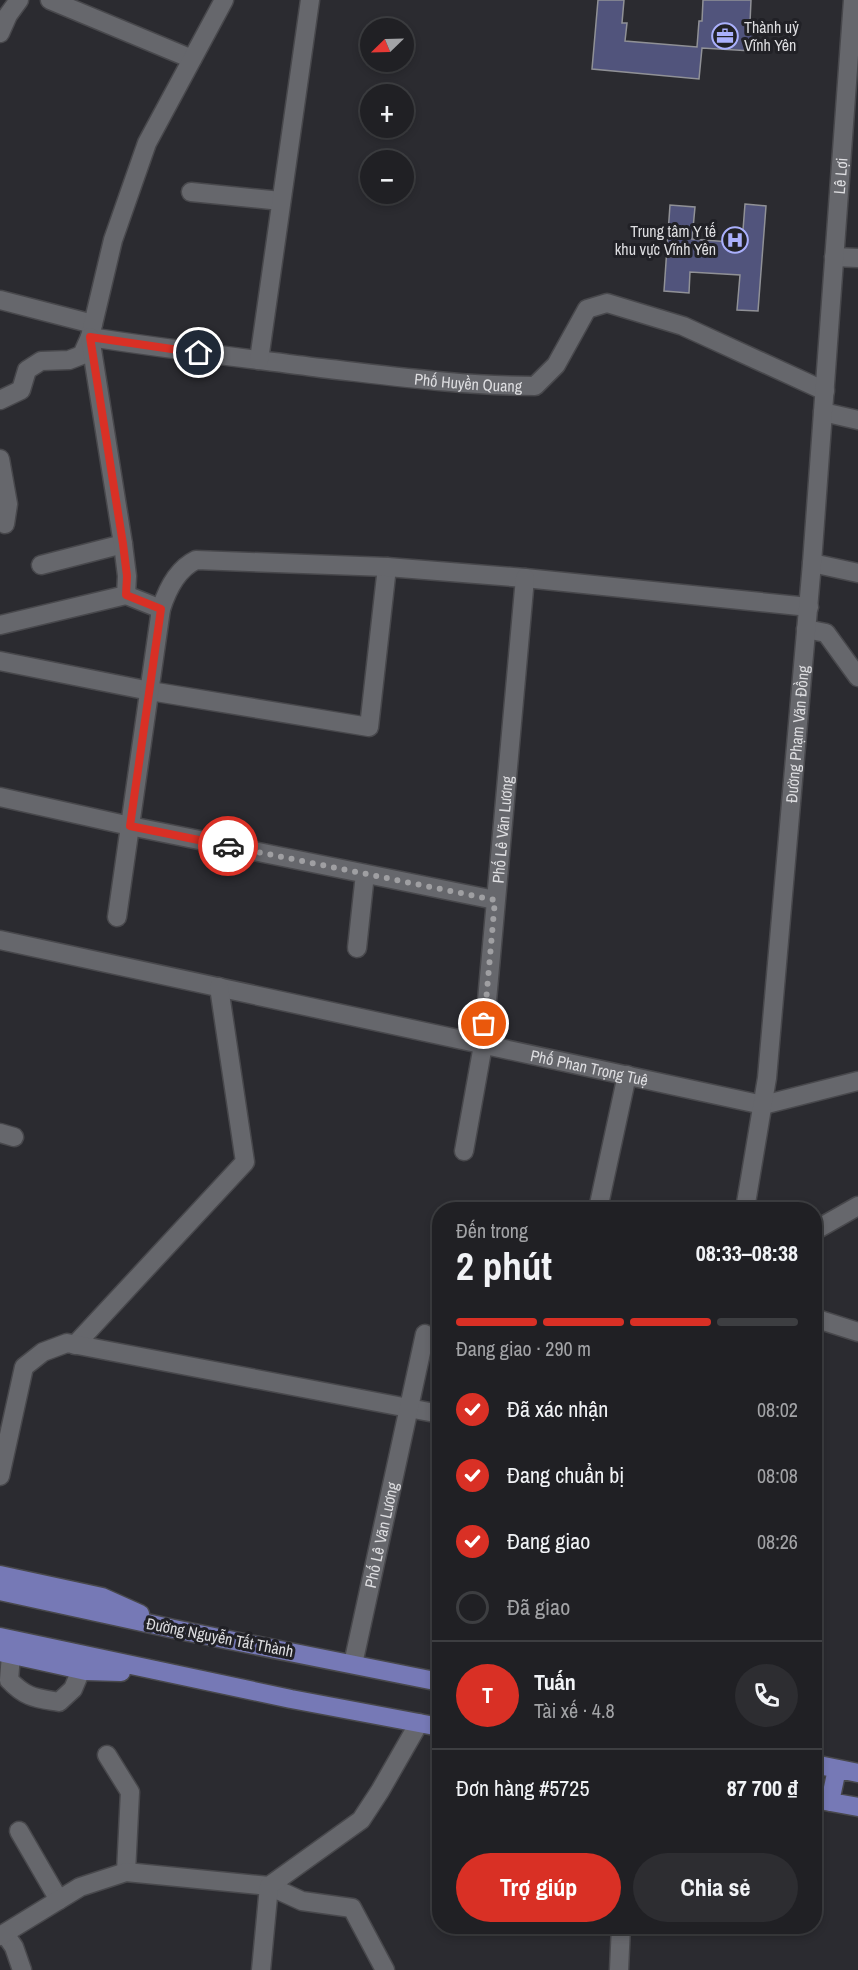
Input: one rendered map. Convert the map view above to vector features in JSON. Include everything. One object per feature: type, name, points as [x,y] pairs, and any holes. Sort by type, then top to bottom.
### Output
[{"type":"main road","points":[[0,1575],[102,1597],[174,1629]]},
{"type":"main road","name":"Đường Nguyễn Tất Thành","points":[[0,1592],[432,1680]]},
{"type":"main road","points":[[0,1637],[165,1673],[432,1726]]},
{"type":"main road","points":[[6,1653],[81,1670],[165,1673]]},
{"type":"main road","points":[[822,1766],[858,1773]]},
{"type":"main road","points":[[837,1769],[822,1800],[858,1808]]},
{"type":"street","points":[[0,33],[8,15],[19,0]]},
{"type":"street","points":[[50,0],[192,59]]},
{"type":"street","points":[[0,400],[21,390],[27,370],[41,361],[69,360],[82,355],[91,331],[112,240],[147,143],[224,0]]},
{"type":"street","points":[[259,360],[310,0]]},
{"type":"street","name":"Lê Lợi","points":[[834,257],[854,0]]},
{"type":"street","points":[[191,192],[281,201]]},
{"type":"street","points":[[834,257],[858,258]]},
{"type":"street","name":"Đường Phạm Văn Đồng","points":[[746,1202],[767,1078],[813,563],[834,257]]},
{"type":"street","name":"Phố Huyền Quang","points":[[0,300],[91,331],[259,360],[475,384],[535,386],[556,364],[587,309],[607,303],[684,326],[825,391]]},
{"type":"street","points":[[91,331],[123,544],[127,576],[126,595]]},
{"type":"street","points":[[823,412],[858,420]]},
{"type":"street","points":[[0,459],[8,504],[5,524]]},
{"type":"street","points":[[41,565],[123,544]]},
{"type":"street","points":[[117,917],[161,609],[167,590],[185,567],[196,560],[387,567],[525,578],[809,607]]},
{"type":"street","points":[[813,563],[858,573]]},
{"type":"street","points":[[0,661],[150,691],[369,727],[387,567]]},
{"type":"street","name":"Phố Lê Văn Lương","points":[[464,1151],[483,1045],[525,578]]},
{"type":"street","points":[[0,625],[126,595],[161,609]]},
{"type":"street","points":[[806,628],[826,633],[858,677]]},
{"type":"street","points":[[840,651],[858,653]]},
{"type":"street","points":[[0,797],[130,826],[495,900]]},
{"type":"street","points":[[357,948],[365,874]]},
{"type":"street","name":"Phố Phan Trọng Tuệ","points":[[0,940],[763,1105]]},
{"type":"street","points":[[75,1345],[245,1162],[219,987]]},
{"type":"street","points":[[599,1202],[627,1076]]},
{"type":"street","points":[[763,1105],[858,1081]]},
{"type":"street","points":[[822,1226],[858,1206]]},
{"type":"street","points":[[822,1321],[858,1332]]},
{"type":"street","name":"Phố Lê Văn Lương","points":[[353,1664],[425,1334]]},
{"type":"street","points":[[0,1476],[24,1367],[43,1352],[67,1343],[432,1412]]},
{"type":"street","points":[[6,1653],[9,1680],[21,1693],[38,1698],[59,1702],[74,1689],[81,1670]]},
{"type":"street","points":[[261,1970],[269,1886],[361,1820],[418,1723]]},
{"type":"street","points":[[107,1755],[130,1791],[126,1872]]},
{"type":"street","points":[[19,1831],[58,1900]]},
{"type":"street","points":[[22,1970],[14,1947],[3,1935],[80,1887],[126,1872],[269,1886],[302,1901],[352,1908],[385,1970]]},
{"type":"street","points":[[620,1970],[621,1934]]},
{"type":"building","points":[[598,0],[624,0],[622,23],[627,23],[625,41],[697,47],[703,0],[751,0],[750,23],[754,24],[752,51],[702,48],[699,79],[592,69]]},
{"type":"building","points":[[745,204],[766,206],[758,311],[737,310],[740,275],[690,272],[689,293],[664,291],[670,205],[695,207],[692,239],[742,243]]},
{"type":"way so far","points":[[228,846],[495,900],[484,1024]]},
{"type":"place","name":"Thành uỷ Vĩnh Yên","points":[[725,36]]},
{"type":"place","name":"Trung tâm Y tế khu vực Vĩnh Yên","points":[[735,240]]},
{"type":"route","points":[[199,353],[90,337],[123,544],[127,576],[126,595],[161,609],[130,826],[228,846]]}]
